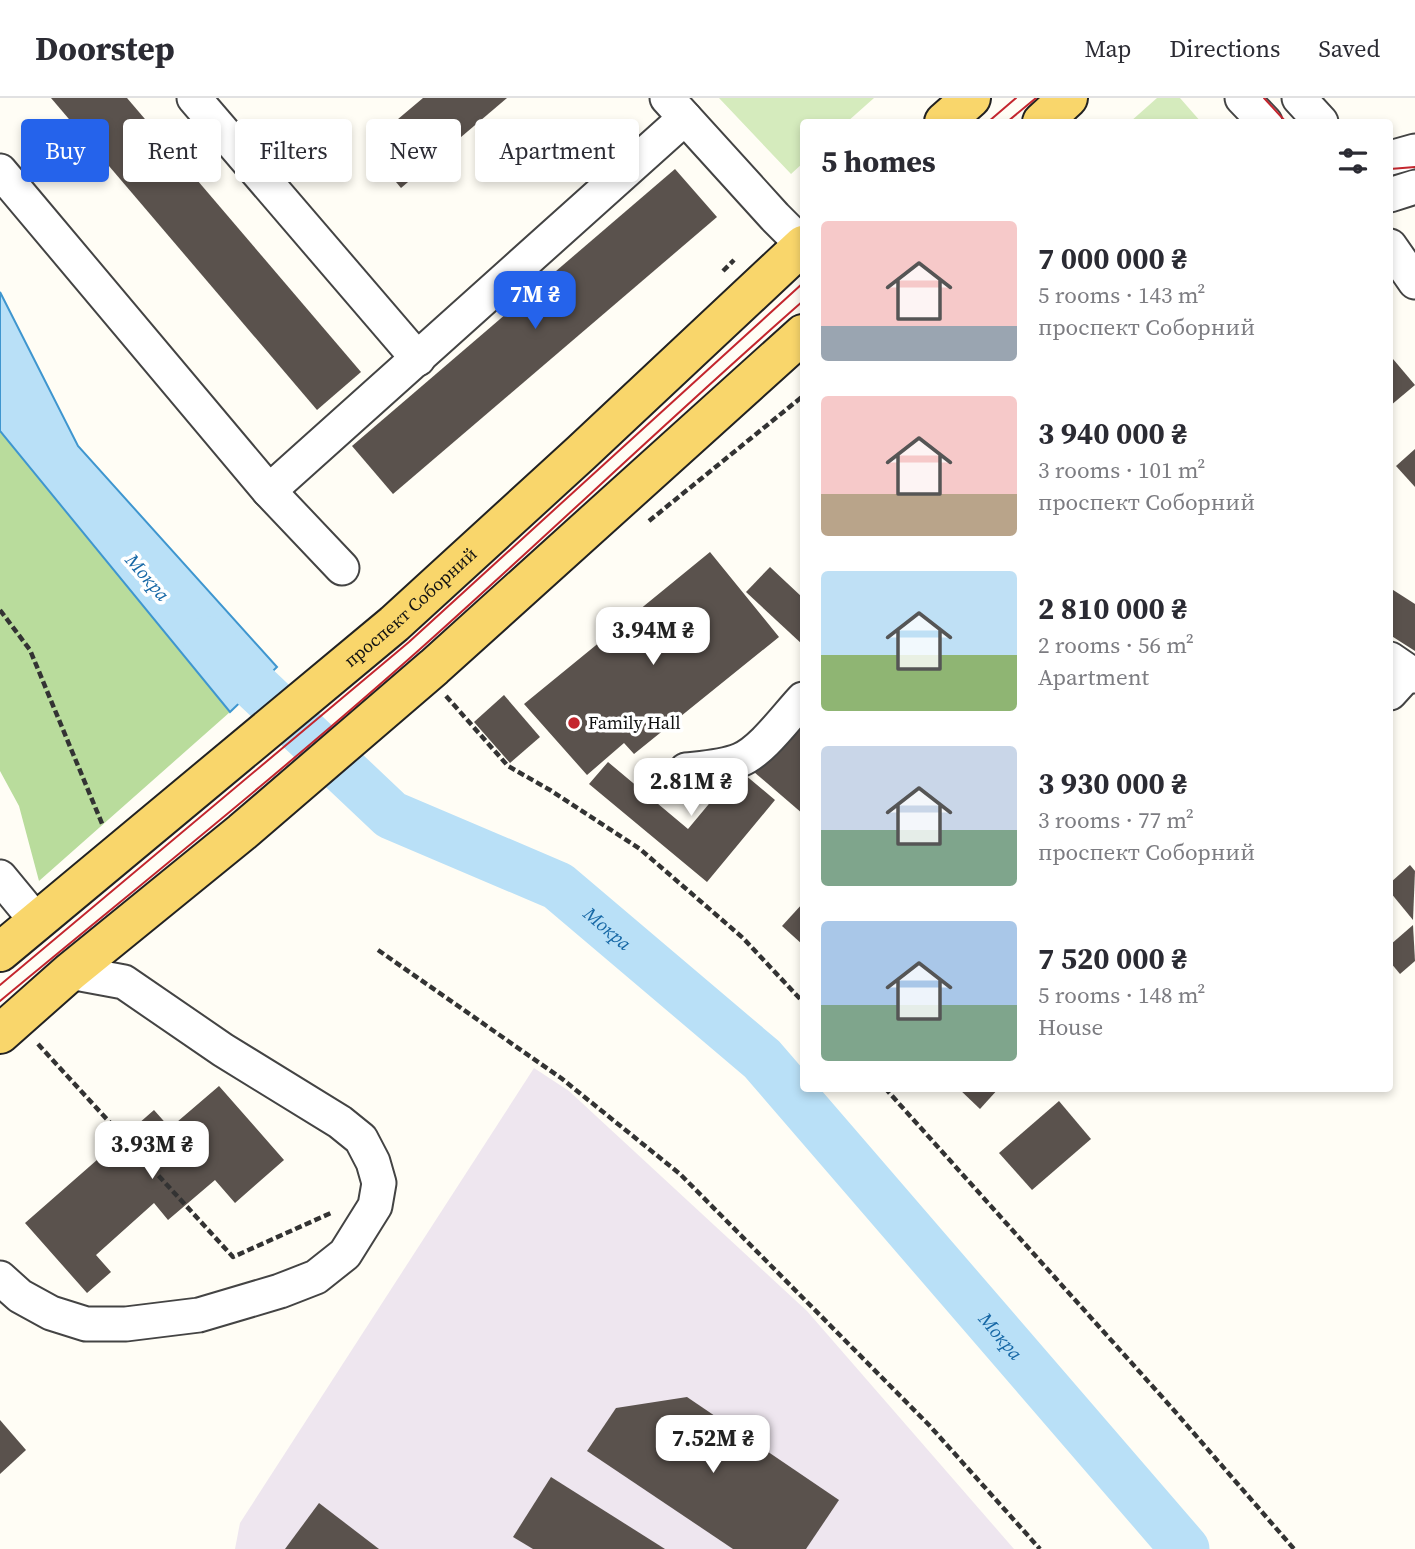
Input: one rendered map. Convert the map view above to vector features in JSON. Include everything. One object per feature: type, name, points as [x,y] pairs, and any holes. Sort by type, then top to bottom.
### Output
[{"type":"main road","points":[[947,119],[971,98]]},
{"type":"main road","points":[[1045,119],[1068,98]]},
{"type":"main road","name":"проспект Соборний","points":[[0,952],[394,624],[582,453],[800,248]]},
{"type":"main road","points":[[15,1035],[70,972],[242,831],[437,679],[800,337]]},
{"type":"street","points":[[194,98],[418,359]]},
{"type":"street","points":[[1242,98],[1262,119]]},
{"type":"street","points":[[1299,98],[1318,119]]},
{"type":"street","points":[[269,492],[418,359],[676,108],[800,242]]},
{"type":"street","points":[[1393,157],[1415,151]]},
{"type":"street","points":[[0,171],[269,492],[342,568]]},
{"type":"street","points":[[1393,194],[1415,187]]},
{"type":"street","points":[[1393,250],[1415,282]]},
{"type":"street","points":[[686,771],[742,759],[757,748],[800,702]]},
{"type":"street","points":[[0,877],[38,923]]},
{"type":"street","points":[[0,1278],[20,1296],[51,1313],[86,1324],[127,1324],[200,1315],[316,1277],[345,1254],[375,1206],[379,1183],[373,1162],[361,1139],[340,1122],[223,1050],[124,982],[70,972]]},
{"type":"path","points":[[0,610],[30,650],[115,855]]},
{"type":"path","points":[[437,679],[508,766],[640,849],[743,938],[800,999]]},
{"type":"path","points":[[378,950],[561,1077],[680,1174],[929,1425],[1040,1549]]},
{"type":"path","points":[[15,1035],[233,1257],[333,1212]]},
{"type":"path","points":[[889,1092],[1154,1387],[1294,1549]]},
{"type":"shaded area","points":[[534,1068],[569,1091],[807,1311],[1014,1549],[235,1549],[240,1523]]},
{"type":"green space","points":[[719,98],[874,98],[850,119],[800,119],[800,166],[791,174]]},
{"type":"green space","points":[[1157,98],[1180,98],[1198,119],[1133,119]]},
{"type":"green space","points":[[0,431],[230,712],[39,881],[19,806],[0,771]]},
{"type":"water","points":[[0,292],[78,446],[277,667],[230,712],[0,431]]},
{"type":"building","points":[[51,98],[127,98],[145,119],[123,119],[123,182],[199,182],[361,372],[317,410],[109,166],[109,119],[69,119]]},
{"type":"building","points":[[423,98],[507,98],[482,119],[475,119],[475,125],[461,137],[461,119],[398,119]]},
{"type":"building","points":[[675,169],[717,217],[393,494],[352,446]]},
{"type":"building","points":[[396,182],[408,182],[401,188]]},
{"type":"building","points":[[1393,359],[1415,385],[1393,403]]},
{"type":"building","points":[[1415,449],[1415,487],[1396,466]]},
{"type":"building","points":[[710,552],[779,637],[634,754],[624,743],[587,775],[524,704]]},
{"type":"building","points":[[770,567],[800,595],[800,642],[746,592]]},
{"type":"building","points":[[1393,590],[1415,604],[1415,651],[1393,637]]},
{"type":"building","points":[[504,695],[540,737],[510,763],[474,722]]},
{"type":"building","points":[[800,718],[800,811],[754,772]]},
{"type":"building","points":[[608,762],[688,829],[738,769],[775,800],[707,882],[589,784]]},
{"type":"building","points":[[1410,865],[1415,871],[1413,920],[1393,896],[1393,880]]},
{"type":"building","points":[[800,906],[800,942],[782,926]]},
{"type":"building","points":[[1413,925],[1415,961],[1400,974],[1393,966],[1393,942]]},
{"type":"building","points":[[219,1086],[284,1160],[235,1203],[215,1180],[168,1220],[154,1203],[96,1255],[111,1272],[87,1293],[25,1223],[154,1110],[170,1128]]},
{"type":"building","points":[[962,1092],[995,1092],[980,1109]]},
{"type":"building","points":[[1059,1101],[1091,1139],[1032,1190],[999,1153]]},
{"type":"building","points":[[687,1397],[839,1500],[806,1549],[733,1549],[587,1451],[616,1408]]},
{"type":"building","points":[[0,1420],[26,1450],[0,1474]]},
{"type":"building","points":[[551,1477],[665,1549],[533,1549],[513,1537]]},
{"type":"building","points":[[319,1503],[379,1549],[285,1549]]},
{"type":"waterway","name":"Мокра","points":[[207,641],[391,815],[558,886],[762,1059],[1185,1549]]},
{"type":"tram line","points":[[992,119],[1016,98]]},
{"type":"tram line","points":[[1011,119],[1036,98]]},
{"type":"tram line","points":[[1264,98],[1283,119]]},
{"type":"tram line","points":[[1393,169],[1415,167]]},
{"type":"tram line","points":[[0,985],[409,642],[800,286]]},
{"type":"tram line","points":[[0,1001],[368,695],[800,304]]},
{"type":"place","name":"Family Hall","points":[[574,723]]}]
